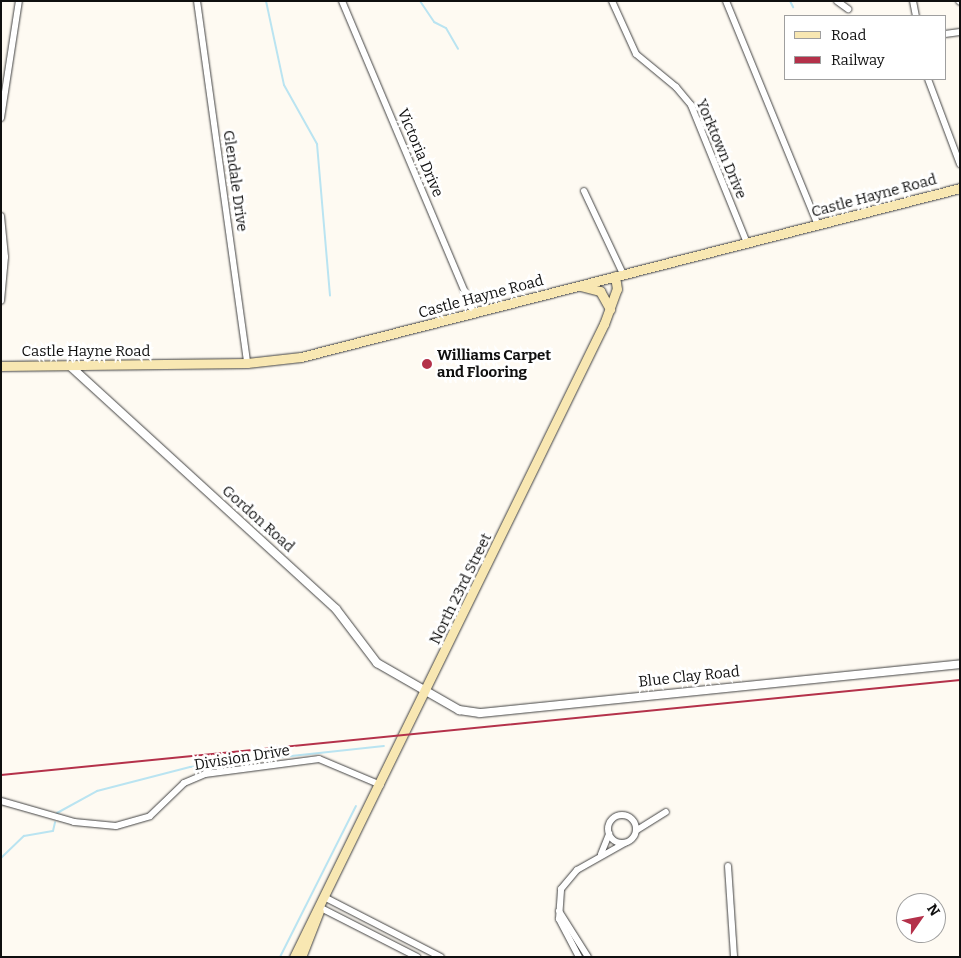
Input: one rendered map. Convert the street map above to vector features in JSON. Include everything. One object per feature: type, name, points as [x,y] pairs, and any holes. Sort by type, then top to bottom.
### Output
[{"type":"main road","name":"Castle Hayne Road","points":[[1,366],[247,363],[317,354],[474,314],[577,285],[960,188]]},
{"type":"main road","name":"North 23rd Street","points":[[294,957],[326,898],[609,313],[617,289],[619,275]]},
{"type":"main road","points":[[577,285],[605,295],[609,313]]},
{"type":"main road","name":"North 23rd Street","points":[[301,957],[320,909]]},
{"type":"street","points":[[1,118],[19,1]]},
{"type":"street","name":"Glendale Drive","points":[[197,1],[247,363]]},
{"type":"street","name":"Victoria Drive","points":[[342,1],[474,314]]},
{"type":"street","name":"Yorktown Drive","points":[[612,1],[636,54],[676,87],[691,105],[747,243]]},
{"type":"street","points":[[726,1],[818,225]]},
{"type":"street","points":[[837,1],[848,9]]},
{"type":"street","points":[[913,1],[916,15]]},
{"type":"street","points":[[946,34],[960,32]]},
{"type":"street","points":[[928,80],[960,164]]},
{"type":"street","points":[[584,191],[619,275]]},
{"type":"street","points":[[1,216],[5,257],[1,301]]},
{"type":"street","name":"Gordon Road","points":[[70,366],[336,608],[377,664],[426,692]]},
{"type":"street","name":"Blue Clay Road","points":[[426,692],[459,710],[480,713],[960,664]]},
{"type":"street","name":"Division Drive","points":[[1,801],[74,822],[116,826],[150,816],[184,783],[205,774],[319,759],[380,785]]},
{"type":"street","points":[[579,957],[562,931],[559,911],[561,889],[568,877],[602,854],[625,843],[637,830],[666,812]]},
{"type":"street","points":[[602,854],[609,834],[608,825],[617,816],[631,817],[637,830]]},
{"type":"street","points":[[609,834],[625,843]]},
{"type":"street","points":[[728,866],[734,957]]},
{"type":"street","points":[[326,898],[441,957]]},
{"type":"street","points":[[320,909],[418,957]]},
{"type":"street","points":[[559,911],[588,957]]},
{"type":"waterway","points":[[266,1],[284,85],[317,144],[330,295]]},
{"type":"waterway","points":[[420,1],[434,22],[446,28],[458,49]]},
{"type":"waterway","points":[[790,1],[793,7]]},
{"type":"waterway","points":[[57,813],[97,791],[190,767],[384,746]]},
{"type":"waterway","points":[[280,957],[356,806]]},
{"type":"waterway","points":[[1,858],[24,836],[53,831],[55,822]]},
{"type":"railway","points":[[1,775],[960,680]]},
{"type":"place","name":"Williams Carpet and Flooring","points":[[427,364]]}]
